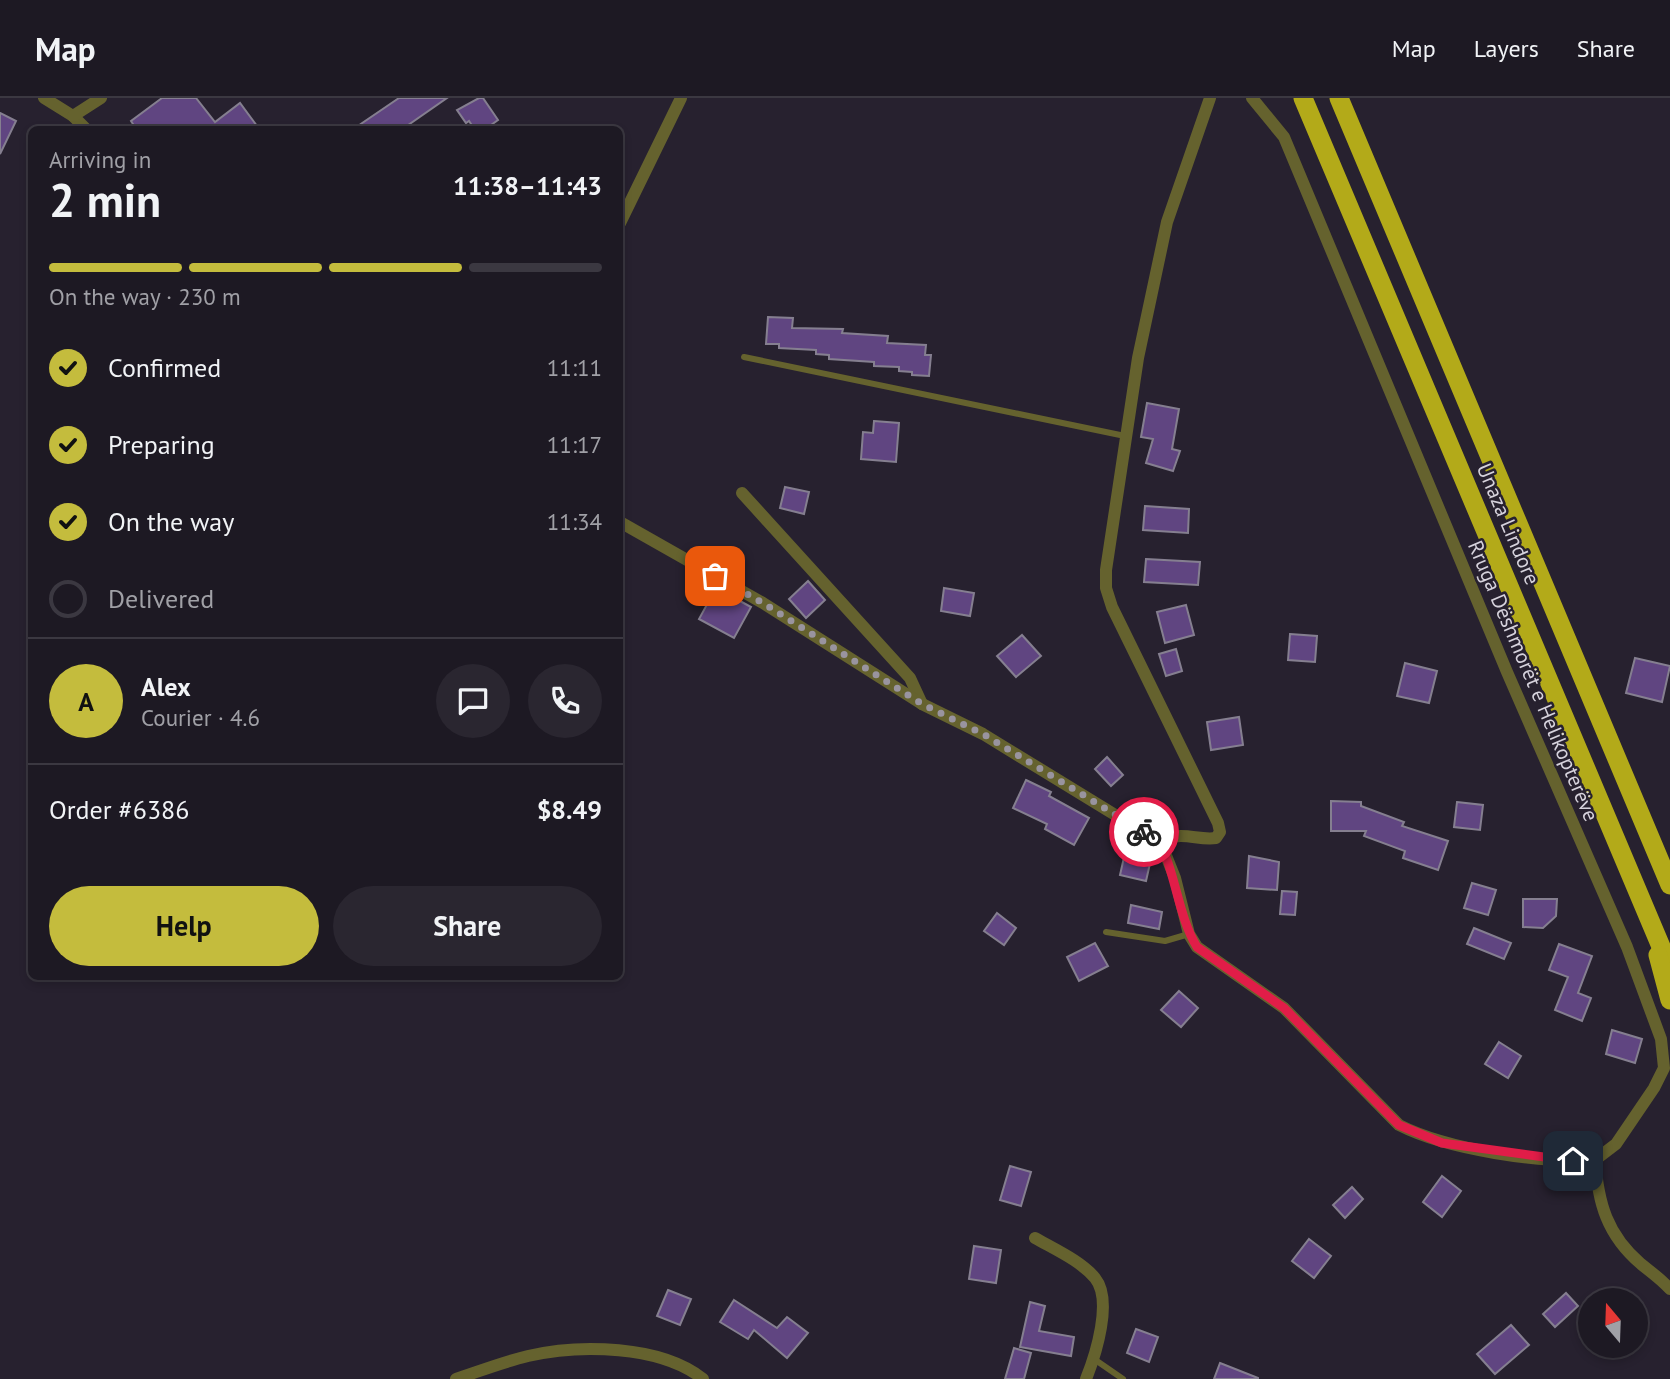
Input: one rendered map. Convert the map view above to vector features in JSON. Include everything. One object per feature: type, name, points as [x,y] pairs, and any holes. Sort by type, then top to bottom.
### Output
[{"type":"highway","name":"Unaza Lindore","points":[[1303,98],[1670,968]]},
{"type":"highway","name":"Unaza Lindore","points":[[1339,98],[1670,885]]},
{"type":"highway","points":[[1653,930],[1670,1000]]},
{"type":"street","points":[[44,98],[73,116],[83,126]]},
{"type":"street","points":[[73,116],[102,98]]},
{"type":"street","points":[[623,217],[681,98]]},
{"type":"street","name":"Rruga Dëshmorët e Helikopterëve","points":[[1252,98],[1284,138],[1497,647],[1627,947],[1661,1039],[1664,1068],[1654,1088],[1616,1144],[1595,1160]]},
{"type":"street","points":[[1161,843],[1168,837],[1180,835],[1216,838],[1220,832],[1112,607],[1106,588],[1106,570],[1138,358],[1167,222],[1209,100]]},
{"type":"street","points":[[742,493],[910,678],[922,704]]},
{"type":"street","points":[[623,524],[763,603],[922,704],[983,734],[1161,843],[1175,878],[1188,933],[1197,947],[1284,1008],[1399,1125],[1422,1137],[1472,1148],[1573,1161],[1595,1160],[1600,1200],[1607,1224],[1629,1252],[1670,1289]]},
{"type":"street","points":[[1035,1238],[1079,1265],[1093,1276],[1101,1287],[1104,1303],[1094,1359],[1086,1379]]},
{"type":"street","points":[[1646,1268],[1670,1272]]},
{"type":"street","points":[[456,1379],[530,1355],[578,1350],[648,1353],[704,1379]]},
{"type":"lane","points":[[744,356],[1125,436]]},
{"type":"lane","points":[[1106,932],[1165,941],[1188,933]]},
{"type":"lane","points":[[1094,1359],[1123,1379]]},
{"type":"building","points":[[162,98],[196,98],[215,122],[240,103],[257,126],[134,126],[131,121]]},
{"type":"building","points":[[399,98],[447,98],[407,126],[358,126]]},
{"type":"building","points":[[483,98],[498,120],[490,126],[472,126],[469,121],[466,123],[457,110]]},
{"type":"building","points":[[0,113],[16,121],[0,154]]},
{"type":"building","points":[[768,317],[793,318],[792,328],[843,329],[842,333],[888,336],[887,343],[926,345],[925,355],[931,355],[929,376],[912,375],[912,372],[899,371],[899,367],[874,366],[874,362],[829,359],[829,355],[816,354],[816,350],[779,348],[779,344],[766,344]]},
{"type":"building","points":[[1147,403],[1179,409],[1172,449],[1180,451],[1173,471],[1146,463],[1153,439],[1141,437]]},
{"type":"building","points":[[874,421],[899,423],[896,462],[861,459],[863,432],[873,433]]},
{"type":"building","points":[[785,487],[809,492],[804,514],[780,508]]},
{"type":"building","points":[[1145,506],[1189,509],[1188,533],[1143,530]]},
{"type":"building","points":[[1146,559],[1200,562],[1198,585],[1144,582]]},
{"type":"building","points":[[808,581],[825,600],[806,618],[789,599]]},
{"type":"building","points":[[716,588],[751,607],[734,638],[699,619]]},
{"type":"building","points":[[944,588],[974,593],[970,616],[941,611]]},
{"type":"building","points":[[1186,605],[1194,635],[1165,643],[1157,612]]},
{"type":"building","points":[[1290,634],[1317,636],[1315,662],[1288,660]]},
{"type":"building","points":[[1022,635],[1041,656],[1016,677],[997,656]]},
{"type":"building","points":[[1176,649],[1182,671],[1166,676],[1159,654]]},
{"type":"building","points":[[1635,658],[1670,666],[1662,702],[1626,693]]},
{"type":"building","points":[[1405,663],[1437,671],[1429,703],[1397,696]]},
{"type":"building","points":[[1239,717],[1243,745],[1211,750],[1207,722]]},
{"type":"building","points":[[1107,757],[1123,775],[1111,786],[1095,769]]},
{"type":"building","points":[[1026,780],[1051,792],[1049,796],[1089,818],[1074,845],[1045,829],[1047,824],[1013,808]]},
{"type":"building","points":[[1331,801],[1361,802],[1361,806],[1404,822],[1402,826],[1448,841],[1438,870],[1403,858],[1405,851],[1364,836],[1366,831],[1331,831]]},
{"type":"building","points":[[1457,802],[1483,805],[1480,830],[1454,827]]},
{"type":"building","points":[[1125,853],[1151,859],[1146,881],[1120,875]]},
{"type":"building","points":[[1249,856],[1279,862],[1277,890],[1247,888]]},
{"type":"building","points":[[1472,883],[1496,890],[1488,915],[1464,908]]},
{"type":"building","points":[[1282,891],[1297,892],[1295,915],[1280,914]]},
{"type":"building","points":[[1523,899],[1557,899],[1556,916],[1543,928],[1523,927]]},
{"type":"building","points":[[1131,905],[1162,912],[1159,929],[1128,923]]},
{"type":"building","points":[[997,913],[1016,928],[1004,945],[984,931]]},
{"type":"building","points":[[1474,928],[1511,943],[1504,959],[1467,944]]},
{"type":"building","points":[[1095,943],[1108,966],[1079,981],[1067,957]]},
{"type":"building","points":[[1559,944],[1592,956],[1578,993],[1591,998],[1582,1021],[1555,1010],[1568,977],[1549,970]]},
{"type":"building","points":[[1179,991],[1198,1008],[1181,1027],[1161,1010]]},
{"type":"building","points":[[1612,1030],[1642,1039],[1635,1063],[1606,1054]]},
{"type":"building","points":[[1499,1042],[1521,1056],[1508,1078],[1485,1064]]},
{"type":"building","points":[[1010,1166],[1031,1172],[1021,1206],[1000,1200]]},
{"type":"building","points":[[1442,1176],[1461,1191],[1442,1217],[1423,1202]]},
{"type":"building","points":[[1352,1187],[1363,1199],[1345,1218],[1333,1205]]},
{"type":"building","points":[[1309,1239],[1331,1256],[1314,1278],[1292,1261]]},
{"type":"building","points":[[974,1246],[1001,1250],[996,1283],[969,1279]]},
{"type":"building","points":[[668,1290],[691,1299],[680,1325],[657,1316]]},
{"type":"building","points":[[1566,1293],[1578,1306],[1555,1327],[1543,1314]]},
{"type":"building","points":[[734,1300],[777,1328],[787,1317],[808,1333],[787,1358],[754,1330],[748,1339],[720,1322]]},
{"type":"building","points":[[1030,1302],[1045,1306],[1039,1331],[1074,1337],[1071,1356],[1020,1347]]},
{"type":"building","points":[[1511,1325],[1529,1345],[1495,1374],[1477,1354]]},
{"type":"building","points":[[1136,1329],[1158,1337],[1149,1362],[1127,1353]]},
{"type":"building","points":[[1014,1348],[1031,1353],[1024,1379],[1005,1379]]},
{"type":"building","points":[[1220,1363],[1258,1378],[1258,1379],[1214,1379]]},
{"type":"way so far","points":[[715,576],[763,603],[922,704],[983,734],[1144,832]]},
{"type":"route","points":[[1144,832],[1161,843],[1175,878],[1188,933],[1197,947],[1284,1008],[1399,1125],[1422,1137],[1442,1143],[1573,1161]]}]
